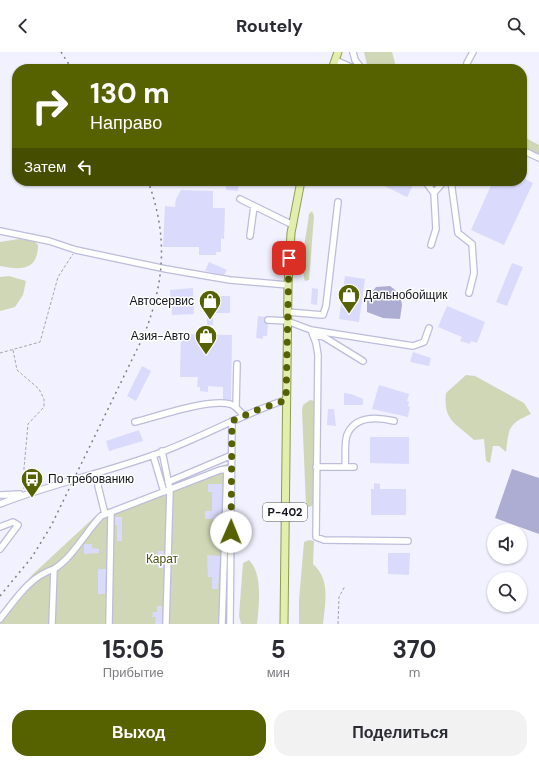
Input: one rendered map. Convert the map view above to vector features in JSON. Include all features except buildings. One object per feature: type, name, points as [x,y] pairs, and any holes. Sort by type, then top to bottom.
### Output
[{"type":"main road","points":[[334,64],[338,52]]},
{"type":"main road","name":"Р-402","points":[[284,624],[286,321],[293,225],[300,186]]},
{"type":"street","points":[[353,52],[359,64]]},
{"type":"street","points":[[467,64],[473,52]]},
{"type":"street","points":[[335,60],[344,64]]},
{"type":"street","points":[[527,152],[539,158]]},
{"type":"street","points":[[428,186],[434,194],[436,229],[431,244]]},
{"type":"street","points":[[434,194],[439,186]]},
{"type":"street","points":[[452,186],[458,233],[472,244],[474,273],[469,292]]},
{"type":"street","points":[[240,199],[293,225]]},
{"type":"street","points":[[287,312],[323,314],[326,306],[338,202]]},
{"type":"street","points":[[250,236],[254,206]]},
{"type":"street","points":[[0,231],[49,241],[76,250],[209,277],[288,285]]},
{"type":"street","points":[[268,320],[286,321],[324,337],[363,361]]},
{"type":"street","points":[[312,332],[414,346],[424,342],[429,328]]},
{"type":"street","points":[[312,332],[318,355],[315,533],[319,540],[408,541]]},
{"type":"street","points":[[236,407],[237,364]]},
{"type":"street","points":[[0,504],[24,494],[99,473],[153,455],[244,416],[286,400]]},
{"type":"street","points":[[135,422],[202,405],[230,404],[236,407],[244,416]]},
{"type":"street","points":[[345,467],[347,436],[354,425],[367,419],[378,418],[394,421]]},
{"type":"street","points":[[230,624],[232,421]]},
{"type":"street","points":[[162,451],[168,482],[166,624]]},
{"type":"street","points":[[153,455],[167,491]]},
{"type":"street","points":[[168,482],[232,455]]},
{"type":"street","points":[[316,467],[354,467]]},
{"type":"street","points":[[0,620],[29,582],[44,572],[54,569],[63,562],[89,528],[108,514],[220,470],[227,469],[222,624]]},
{"type":"street","points":[[99,473],[98,486],[108,514],[108,624]]},
{"type":"street","points":[[0,495],[24,494]]},
{"type":"street","points":[[0,527],[13,522],[18,525],[0,549]]},
{"type":"street","points":[[52,624],[54,569]]},
{"type":"path","points":[[0,353],[40,342],[58,277],[76,250]]},
{"type":"path","points":[[13,350],[17,370],[39,389],[44,399],[44,407],[28,424],[24,468],[24,494]]},
{"type":"path","points":[[338,624],[339,597],[345,586]]},
{"type":"green space","points":[[364,52],[392,52],[395,63],[395,64],[367,64]]},
{"type":"green space","points":[[527,139],[539,145],[539,154],[527,148]]},
{"type":"green space","points":[[312,211],[314,216],[309,280],[305,281],[303,274],[304,248],[309,214]]},
{"type":"green space","points":[[19,239],[34,241],[38,245],[35,260],[26,267],[21,268],[0,266],[0,242]]},
{"type":"green space","points":[[9,276],[26,281],[23,295],[15,307],[0,311],[0,277]]},
{"type":"green space","points":[[466,375],[475,376],[524,403],[531,414],[518,421],[511,428],[506,452],[499,446],[493,446],[490,463],[486,461],[484,439],[474,440],[452,421],[447,410],[446,393]]},
{"type":"green space","points":[[310,400],[315,401],[316,414],[313,441],[315,442],[314,504],[310,507],[306,506],[302,410],[303,405]]},
{"type":"green space","name":"Карат","points":[[229,463],[226,624],[0,624],[0,615],[32,575],[101,511],[115,508]]},
{"type":"green space","points":[[309,540],[314,541],[313,564],[319,570],[325,584],[326,592],[323,624],[299,624],[299,600],[304,542]]},
{"type":"green space","points":[[249,560],[256,573],[258,581],[259,599],[257,624],[241,624],[239,616],[243,563]]},
{"type":"water","points":[[390,286],[400,294],[402,305],[400,319],[383,318],[367,312],[367,299],[376,287]]},
{"type":"water","points":[[512,469],[539,478],[539,534],[527,530],[527,524],[512,524],[495,518]]},
{"type":"railway","points":[[61,52],[69,64]]},
{"type":"railway","points":[[0,596],[32,557],[51,526],[144,335],[156,296],[160,277],[161,258],[159,221],[150,186]]},
{"type":"place","name":"Дальнобойщик","points":[[349,314]]},
{"type":"place","name":"Автосервис","points":[[210,320]]},
{"type":"place","name":"Азия-Авто","points":[[206,356]]},
{"type":"place","name":"По требованию","points":[[32,498]]},
{"type":"route","points":[[231,532],[232,421],[286,400],[286,321],[289,258]]}]
